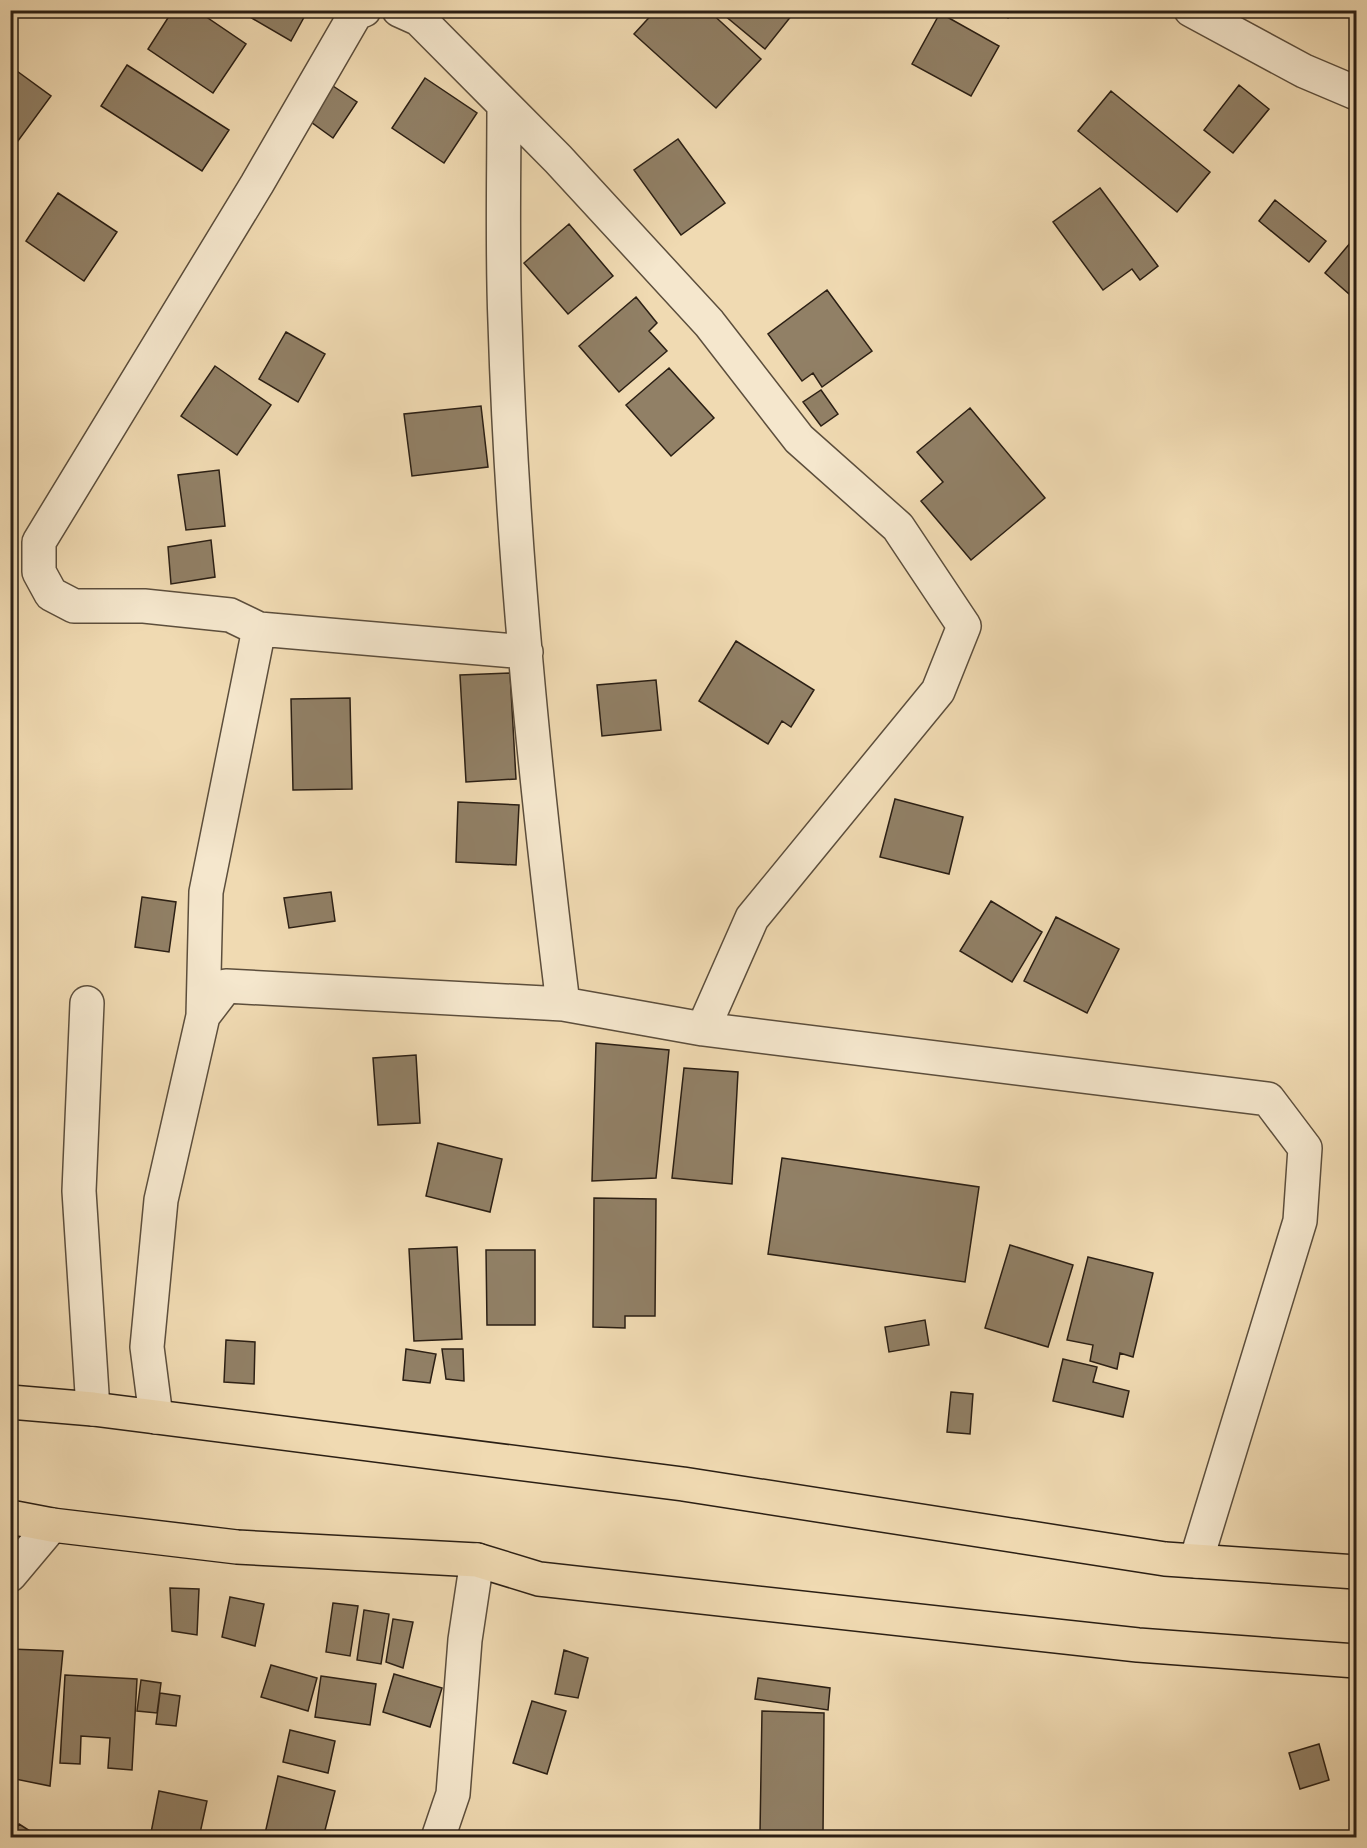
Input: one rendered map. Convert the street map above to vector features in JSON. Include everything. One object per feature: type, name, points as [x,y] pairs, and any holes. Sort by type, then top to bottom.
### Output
[{"type":"main road","points":[[10,1402],[93,1409],[683,1484],[1165,1559],[1356,1572]]},
{"type":"main road","points":[[10,1517],[52,1525],[237,1547],[477,1560],[539,1579],[1138,1646],[1356,1661]]},
{"type":"street","points":[[364,10],[356,13],[251,194],[39,542],[39,572],[51,594],[74,606],[144,606],[230,615],[259,629],[526,652]]},
{"type":"street","points":[[399,10],[419,19],[558,159],[709,323],[799,440],[898,527],[964,626],[938,691],[752,918],[703,1029]]},
{"type":"street","points":[[1191,10],[1304,71],[1356,93]]},
{"type":"street","points":[[504,105],[505,321],[516,549],[545,859],[563,1004]]},
{"type":"street","points":[[156,1417],[147,1347],[161,1200],[202,1016],[206,892],[259,629]]},
{"type":"street","points":[[202,1016],[226,986],[563,1004],[703,1029],[1268,1099],[1305,1148],[1300,1221],[1196,1562]]},
{"type":"street","points":[[87,1003],[79,1191],[93,1409]]},
{"type":"street","points":[[10,1575],[52,1525]]},
{"type":"street","points":[[438,1838],[453,1794],[465,1640],[477,1560]]},
{"type":"building","points":[[173,10],[196,10],[246,44],[213,93],[148,49]]},
{"type":"building","points":[[238,10],[308,10],[291,41]]},
{"type":"building","points":[[656,10],[708,10],[761,59],[716,108],[634,34]]},
{"type":"building","points":[[718,10],[796,10],[765,49]]},
{"type":"building","points":[[995,10],[1012,10],[1008,18]]},
{"type":"building","points":[[940,13],[999,46],[971,96],[912,64]]},
{"type":"building","points":[[127,65],[229,130],[202,171],[101,106]]},
{"type":"building","points":[[10,66],[51,96],[15,145],[10,141]]},
{"type":"building","points":[[425,78],[477,113],[444,163],[392,128]]},
{"type":"building","points":[[1239,85],[1269,109],[1233,153],[1204,130]]},
{"type":"building","points":[[333,86],[357,102],[333,138],[311,122]]},
{"type":"building","points":[[1111,91],[1210,172],[1177,212],[1078,131]]},
{"type":"building","points":[[678,139],[725,203],[681,235],[634,170]]},
{"type":"building","points":[[1100,188],[1158,266],[1140,280],[1132,269],[1103,290],[1053,222]]},
{"type":"building","points":[[58,193],[117,232],[84,281],[26,241]]},
{"type":"building","points":[[1275,200],[1326,241],[1309,262],[1259,221]]},
{"type":"building","points":[[569,224],[613,276],[568,314],[524,263]]},
{"type":"building","points":[[1356,236],[1356,300],[1325,273]]},
{"type":"building","points":[[827,290],[872,351],[822,387],[813,373],[802,381],[768,334]]},
{"type":"building","points":[[636,297],[657,323],[649,331],[667,351],[619,392],[579,346]]},
{"type":"building","points":[[286,332],[325,354],[298,402],[259,379]]},
{"type":"building","points":[[215,366],[271,405],[237,455],[181,416]]},
{"type":"building","points":[[669,368],[714,418],[671,456],[626,405]]},
{"type":"building","points":[[821,390],[838,414],[821,426],[803,402]]},
{"type":"building","points":[[481,406],[488,467],[412,476],[404,414]]},
{"type":"building","points":[[970,408],[1045,498],[971,560],[921,501],[943,482],[917,452]]},
{"type":"building","points":[[219,470],[225,526],[186,530],[178,475]]},
{"type":"building","points":[[211,540],[215,577],[171,584],[168,547]]},
{"type":"building","points":[[736,641],[814,690],[791,727],[782,721],[768,744],[699,701]]},
{"type":"building","points":[[510,673],[516,779],[466,782],[460,675]]},
{"type":"building","points":[[656,680],[661,730],[602,736],[597,685]]},
{"type":"building","points":[[350,698],[352,789],[293,790],[291,699]]},
{"type":"building","points":[[895,799],[963,817],[949,874],[880,857]]},
{"type":"building","points":[[458,802],[519,805],[516,865],[456,862]]},
{"type":"building","points":[[331,892],[335,921],[289,928],[284,898]]},
{"type":"building","points":[[142,897],[176,902],[169,952],[135,947]]},
{"type":"building","points":[[991,901],[1042,932],[1012,982],[960,951]]},
{"type":"building","points":[[1056,917],[1119,949],[1087,1013],[1024,981]]},
{"type":"building","points":[[596,1043],[669,1050],[656,1178],[592,1181]]},
{"type":"building","points":[[416,1055],[420,1123],[378,1125],[373,1058]]},
{"type":"building","points":[[684,1068],[738,1072],[732,1184],[672,1178]]},
{"type":"building","points":[[438,1143],[502,1159],[490,1212],[426,1196]]},
{"type":"building","points":[[782,1158],[979,1187],[965,1282],[768,1254]]},
{"type":"building","points":[[594,1198],[656,1199],[655,1316],[625,1316],[625,1328],[593,1327]]},
{"type":"building","points":[[1010,1245],[1073,1265],[1048,1347],[985,1328]]},
{"type":"building","points":[[457,1247],[462,1339],[414,1341],[409,1249]]},
{"type":"building","points":[[486,1250],[535,1250],[535,1325],[487,1325]]},
{"type":"building","points":[[1088,1257],[1153,1273],[1133,1357],[1120,1353],[1117,1369],[1090,1361],[1093,1345],[1067,1340]]},
{"type":"building","points":[[925,1320],[929,1345],[889,1352],[885,1327]]},
{"type":"building","points":[[226,1340],[255,1342],[254,1384],[224,1382]]},
{"type":"building","points":[[406,1349],[436,1354],[430,1383],[403,1380]]},
{"type":"building","points":[[442,1349],[463,1349],[464,1381],[446,1379]]},
{"type":"building","points":[[1063,1359],[1097,1367],[1093,1382],[1129,1391],[1123,1417],[1053,1401]]},
{"type":"building","points":[[951,1392],[973,1394],[970,1434],[947,1432]]},
{"type":"building","points":[[170,1588],[199,1589],[197,1635],[172,1631]]},
{"type":"building","points":[[230,1597],[264,1604],[255,1646],[222,1637]]},
{"type":"building","points":[[333,1603],[358,1606],[350,1656],[326,1652]]},
{"type":"building","points":[[364,1610],[389,1614],[381,1664],[357,1660]]},
{"type":"building","points":[[393,1619],[413,1622],[403,1668],[386,1662]]},
{"type":"building","points":[[10,1649],[63,1651],[50,1786],[10,1778]]},
{"type":"building","points":[[564,1650],[588,1658],[578,1698],[555,1694]]},
{"type":"building","points":[[271,1665],[317,1678],[308,1711],[261,1697]]},
{"type":"building","points":[[394,1674],[442,1688],[430,1727],[383,1712]]},
{"type":"building","points":[[65,1675],[137,1679],[132,1770],[108,1768],[110,1738],[81,1736],[80,1764],[60,1763]]},
{"type":"building","points":[[321,1676],[376,1684],[370,1725],[315,1717]]},
{"type":"building","points":[[758,1678],[830,1688],[828,1710],[755,1699]]},
{"type":"building","points":[[141,1680],[161,1683],[157,1713],[137,1711]]},
{"type":"building","points":[[160,1693],[180,1696],[176,1726],[156,1724]]},
{"type":"building","points":[[532,1701],[566,1711],[547,1774],[513,1763]]},
{"type":"building","points":[[762,1711],[824,1713],[823,1834],[760,1833]]},
{"type":"building","points":[[290,1730],[335,1741],[328,1773],[283,1762]]},
{"type":"building","points":[[1319,1744],[1329,1780],[1300,1789],[1289,1753]]},
{"type":"building","points":[[278,1776],[335,1791],[323,1838],[264,1838]]},
{"type":"building","points":[[159,1791],[207,1801],[199,1838],[150,1838]]},
{"type":"building","points":[[19,1824],[41,1838],[11,1838]]}]
